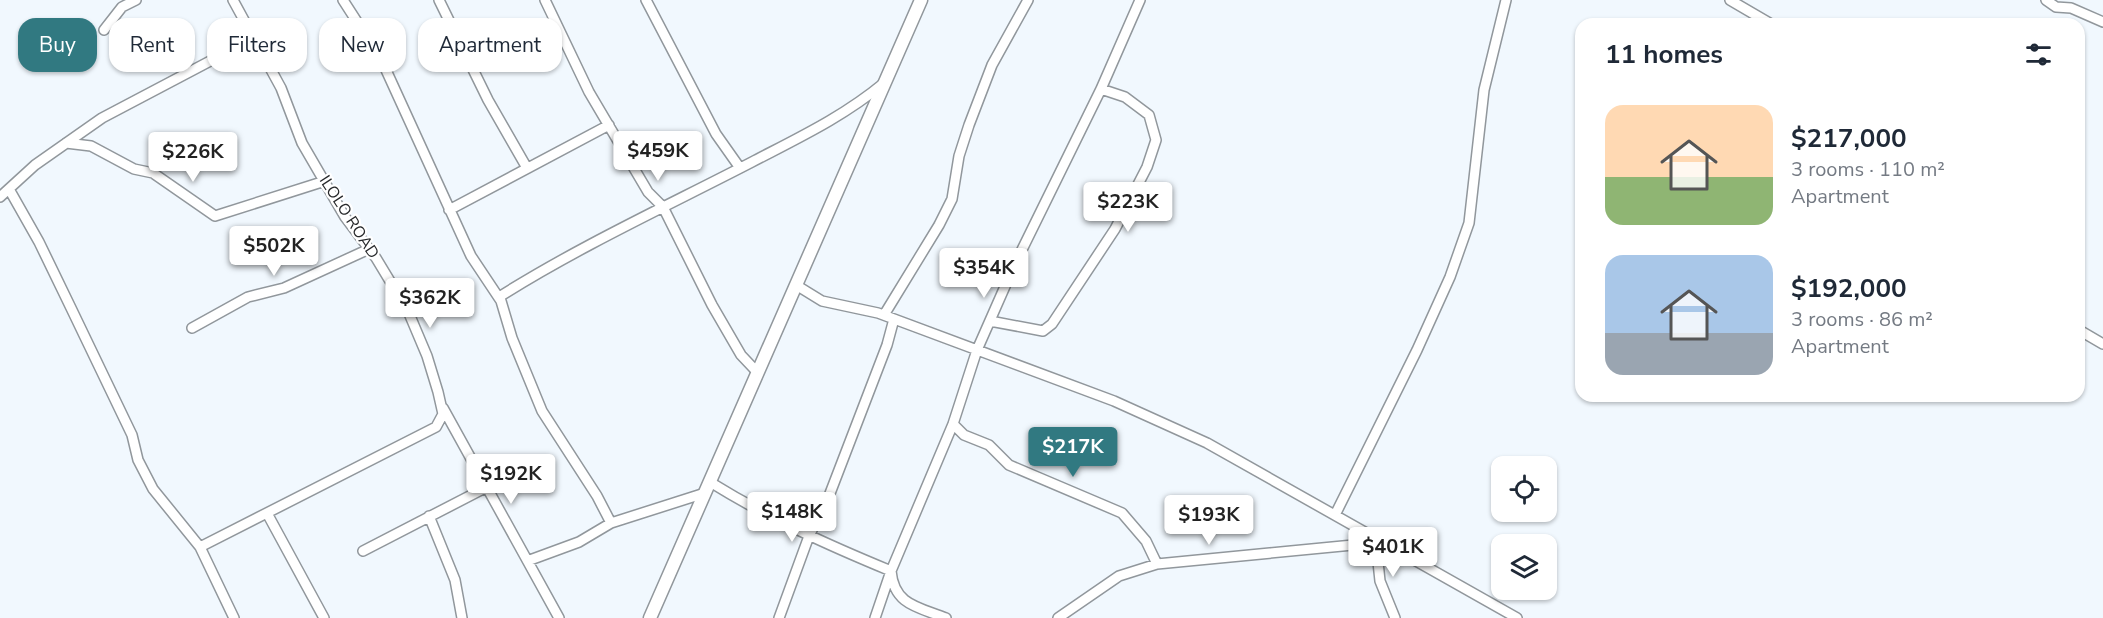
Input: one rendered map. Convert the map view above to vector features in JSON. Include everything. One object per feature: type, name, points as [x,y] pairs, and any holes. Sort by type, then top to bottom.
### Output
[{"type":"street","points":[[105,30],[122,7],[135,0]]},
{"type":"street","name":"ILOLO ROAD","points":[[232,0],[241,18]]},
{"type":"street","points":[[343,0],[381,59],[471,256],[499,297],[528,381],[543,411],[597,496],[611,524]]},
{"type":"street","points":[[439,0],[488,100],[527,168]]},
{"type":"street","points":[[545,0],[589,92],[648,192],[663,207],[712,305],[741,355],[758,373]]},
{"type":"street","points":[[646,0],[716,134],[740,168]]},
{"type":"street","points":[[650,618],[921,0]]},
{"type":"street","points":[[884,315],[939,225],[952,199],[959,156],[992,65],[1028,0]]},
{"type":"street","points":[[875,618],[891,571],[953,424],[977,350],[1101,89],[1140,0]]},
{"type":"street","points":[[1335,515],[1417,351],[1450,277],[1469,223],[1484,90],[1506,0]]},
{"type":"street","points":[[1731,0],[1761,18]]},
{"type":"street","points":[[2046,0],[2056,7],[2071,8],[2103,22]]},
{"type":"street","points":[[0,197],[35,165],[125,104],[207,63]]},
{"type":"street","name":"ILOLO ROAD","points":[[272,72],[281,88],[302,143],[345,217],[369,249],[408,311],[427,356],[441,404],[485,488],[530,560],[559,618]]},
{"type":"street","points":[[499,297],[663,207],[807,136],[860,102],[886,81]]},
{"type":"street","points":[[990,321],[1043,331],[1052,324],[1094,264],[1147,167],[1156,140],[1149,115],[1125,97],[1101,89]]},
{"type":"street","points":[[449,210],[609,125]]},
{"type":"street","points":[[66,143],[91,146],[134,169],[153,173],[215,216],[325,181]]},
{"type":"street","points":[[9,189],[39,242],[132,435],[138,460],[153,489],[200,547],[234,618]]},
{"type":"street","points":[[192,328],[248,297],[284,288],[369,249]]},
{"type":"street","points":[[796,285],[822,301],[884,315],[1114,401],[1186,434],[1517,618]]},
{"type":"street","points":[[779,618],[808,536],[829,496],[888,345],[894,319]]},
{"type":"street","points":[[2085,334],[2103,344]]},
{"type":"street","points":[[200,547],[268,515],[436,427],[442,414],[441,404]]},
{"type":"street","points":[[953,424],[964,435],[989,445],[1009,465],[1122,513],[1146,541],[1157,564]]},
{"type":"street","points":[[363,551],[485,488]]},
{"type":"street","points":[[530,560],[579,542],[611,524],[708,488],[808,536],[891,571]]},
{"type":"street","points":[[268,515],[324,618]]},
{"type":"street","points":[[429,516],[455,580],[462,618]]},
{"type":"street","points":[[1058,618],[1119,576],[1157,564],[1380,543]]},
{"type":"street","points":[[1380,543],[1380,581],[1395,618]]},
{"type":"street","points":[[891,571],[892,586],[905,602],[946,618]]}]
